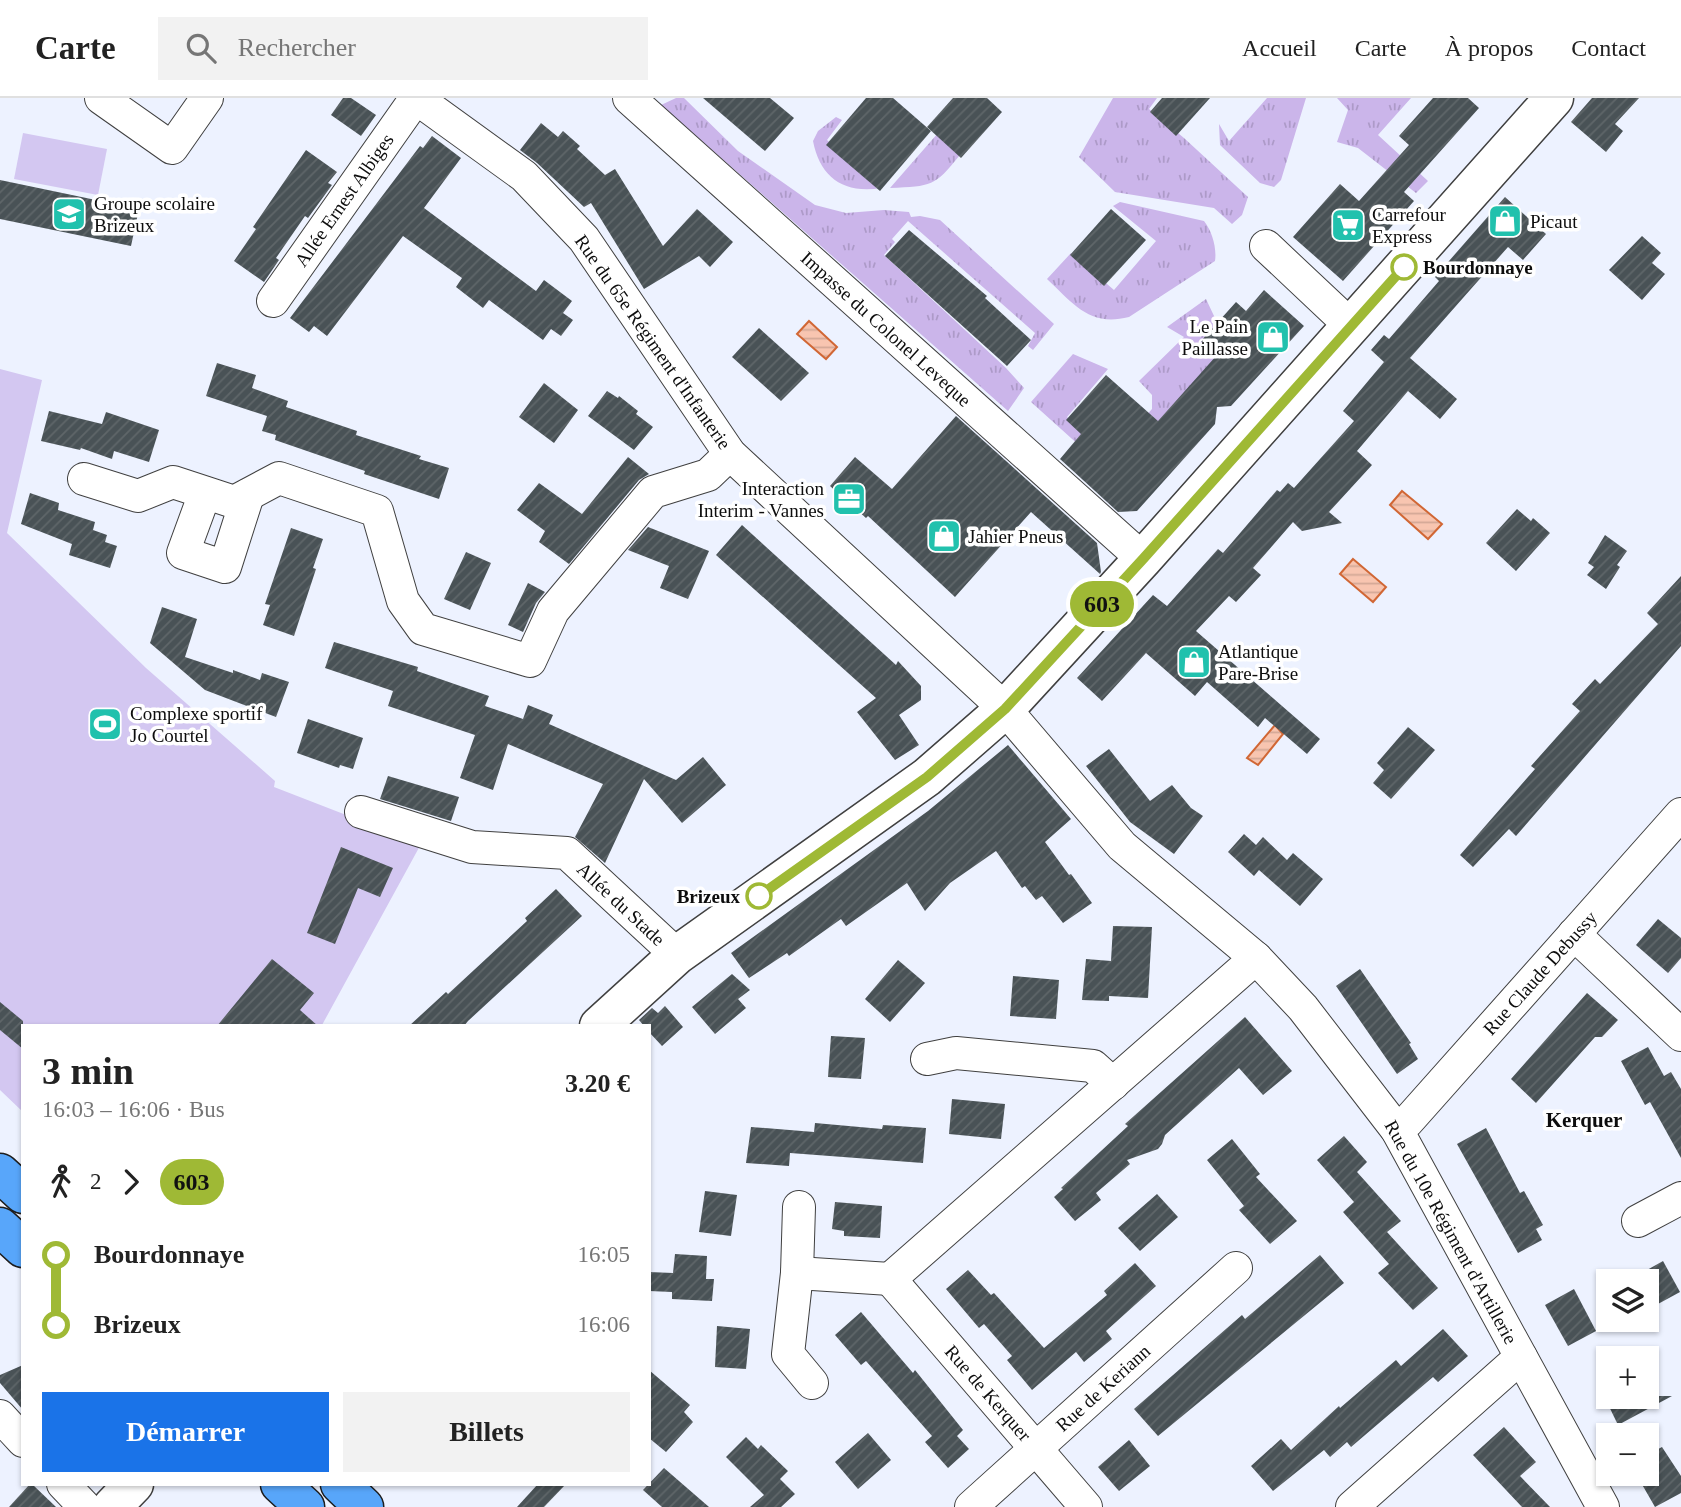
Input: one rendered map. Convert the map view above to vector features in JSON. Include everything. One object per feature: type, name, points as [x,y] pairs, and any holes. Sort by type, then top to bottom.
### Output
[{"type":"highway","points":[[0,1173],[21,1192]]},
{"type":"highway","points":[[0,1227],[21,1246]]},
{"type":"highway","points":[[282,1486],[305,1507]]},
{"type":"highway","points":[[342,1486],[364,1507]]},
{"type":"street","points":[[101,98],[172,148],[207,98]]},
{"type":"street","name":"Allée Ernest Albiges","points":[[273,301],[416,98]]},
{"type":"street","name":"Rue du 65e Régiment d'Infanterie","points":[[416,98],[524,176],[584,239],[730,454],[1005,709]]},
{"type":"street","name":"Impasse du Colonel Leveque","points":[[629,98],[1143,559]]},
{"type":"street","points":[[600,1024],[677,955],[927,777],[1005,709],[1143,559],[1554,98]]},
{"type":"street","points":[[1266,246],[1350,326]]},
{"type":"street","points":[[84,478],[138,496],[173,482],[234,502],[279,478],[377,511],[403,601],[423,629],[530,661],[553,611],[653,492],[708,475],[730,454]]},
{"type":"street","points":[[205,492],[183,553],[225,567],[248,495]]},
{"type":"street","name":"Rue du 10e Régiment d'Artillerie","points":[[1005,709],[1122,846],[1256,958],[1303,1008],[1396,1130],[1603,1507]]},
{"type":"street","name":"Allée du Stade","points":[[361,812],[472,847],[567,853],[677,955]]},
{"type":"street","name":"Rue Claude Debussy","points":[[1396,1130],[1408,1121],[1681,814]]},
{"type":"street","points":[[1574,934],[1681,1035]]},
{"type":"street","points":[[797,1273],[890,1279],[1256,958]]},
{"type":"street","points":[[927,1059],[956,1053],[1093,1066],[1113,1084]]},
{"type":"street","points":[[1638,1221],[1681,1198]]},
{"type":"street","points":[[799,1207],[797,1273],[788,1354],[812,1383]]},
{"type":"street","name":"Rue de Keriann","points":[[971,1507],[1236,1268]]},
{"type":"street","name":"Rue de Kerquer","points":[[890,1279],[1086,1507]]},
{"type":"street","points":[[1352,1507],[1521,1357]]},
{"type":"street","points":[[0,1416],[21,1439]]},
{"type":"street","points":[[65,1486],[85,1507]]},
{"type":"street","points":[[112,1507],[132,1486]]},
{"type":"green space","points":[[676,98],[684,98],[738,151],[815,205],[846,213],[884,210],[909,212],[911,217],[940,220],[1054,324],[1033,350],[1028,346],[1035,333],[908,221],[892,239],[895,242],[884,255],[1006,368],[1024,388],[1008,411],[661,105]]},
{"type":"green space","points":[[1113,98],[1157,98],[1149,109],[1248,197],[1242,215],[1232,224],[1214,208],[1115,192],[1079,157]]},
{"type":"green space","points":[[1267,98],[1306,98],[1281,180],[1274,187],[1260,183],[1220,145],[1219,124],[1229,141]]},
{"type":"green space","points":[[1337,98],[1411,98],[1378,135],[1428,181],[1416,193],[1358,148],[1337,142],[1348,110]]},
{"type":"green space","points":[[836,117],[842,120],[827,140],[881,188],[855,188],[845,185],[835,180],[821,164],[813,141],[818,131]]},
{"type":"green space","points":[[938,133],[960,155],[951,166],[931,183],[890,188]]},
{"type":"green space","points":[[1120,202],[1204,221],[1213,240],[1215,261],[1129,317],[1103,319],[1074,305],[1047,279],[1071,253],[1114,290],[1156,241],[1113,206]]},
{"type":"green space","points":[[1206,299],[1223,335],[1224,359],[1174,417],[1111,454],[1152,409],[1152,395],[1139,381],[1184,337],[1167,327]]},
{"type":"green space","points":[[1073,354],[1108,369],[1067,417],[1091,440],[1081,447],[1031,402]]},
{"type":"shaded area","points":[[23,133],[107,149],[98,195],[14,179]]},
{"type":"shaded area","points":[[809,321],[837,347],[826,359],[797,334]]},
{"type":"shaded area","name":"Complexe sportif Jo Courtel","points":[[0,369],[42,380],[7,533],[146,668],[275,781],[274,787],[421,844],[323,1024],[21,1024],[21,1110],[0,1090]]},
{"type":"shaded area","points":[[1402,491],[1442,524],[1428,539],[1390,505]]},
{"type":"shaded area","points":[[1353,559],[1386,587],[1373,602],[1340,574]]},
{"type":"shaded area","points":[[1275,725],[1283,734],[1258,765],[1247,758]]},
{"type":"building","points":[[343,98],[351,98],[376,115],[361,136],[331,115]]},
{"type":"building","points":[[703,98],[770,98],[794,118],[765,151]]},
{"type":"building","points":[[866,98],[893,98],[931,131],[880,191],[826,145]]},
{"type":"building","points":[[953,98],[987,98],[1002,112],[961,158],[927,127]]},
{"type":"building","points":[[1162,98],[1210,98],[1176,136],[1150,112]]},
{"type":"building","points":[[1433,98],[1468,98],[1479,108],[1404,192],[1414,201],[1343,281],[1293,237],[1340,184],[1359,201],[1409,145],[1399,136]]},
{"type":"building","points":[[1592,98],[1639,98],[1615,124],[1623,131],[1606,152],[1571,122]]},
{"type":"building","points":[[541,123],[558,137],[563,131],[580,146],[577,149],[605,175],[615,169],[663,246],[697,209],[733,242],[710,267],[699,256],[644,289],[591,203],[584,207],[520,150]]},
{"type":"building","points":[[432,136],[461,158],[424,208],[536,291],[544,280],[572,301],[563,313],[573,320],[561,336],[551,329],[543,340],[489,300],[483,308],[456,287],[462,278],[403,236],[327,336],[314,326],[309,332],[290,318],[420,146],[423,148]]},
{"type":"building","points":[[306,150],[337,172],[328,183],[332,185],[308,218],[305,216],[276,258],[279,260],[264,282],[234,261],[256,229],[253,227]]},
{"type":"building","name":"Groupe scolaire Brizeux","points":[[0,180],[139,209],[131,246],[0,219]]},
{"type":"building","points":[[1505,197],[1546,234],[1523,260],[1508,247],[1410,358],[1457,399],[1440,419],[1408,391],[1357,451],[1372,465],[1329,512],[1342,523],[1302,531],[1293,522],[1253,568],[1261,575],[1236,602],[1229,596],[1196,631],[1320,739],[1307,754],[1265,718],[1258,727],[1207,682],[1195,696],[1146,653],[1102,701],[1077,678],[1153,595],[1167,606],[1218,549],[1223,553],[1277,490],[1280,492],[1288,483],[1294,488],[1354,421],[1343,411],[1384,362],[1371,350],[1384,335],[1389,339],[1439,281],[1435,277]]},
{"type":"building","points":[[1111,209],[1146,240],[1104,286],[1070,255]]},
{"type":"building","points":[[909,230],[987,296],[985,298],[1031,340],[1007,366],[885,256]]},
{"type":"building","points":[[1642,236],[1661,253],[1652,263],[1665,274],[1642,300],[1609,270]]},
{"type":"building","points":[[1264,290],[1304,326],[1231,406],[1217,407],[1215,424],[1137,511],[1118,512],[1060,459],[1081,434],[1066,420],[1106,375],[1158,421],[1217,355],[1201,341],[1236,302],[1246,311]]},
{"type":"building","points":[[759,328],[809,373],[781,401],[732,357]]},
{"type":"building","points":[[217,363],[256,375],[252,388],[288,401],[286,407],[357,431],[356,435],[449,468],[439,499],[275,440],[276,435],[262,431],[267,416],[206,396]]},
{"type":"building","points":[[544,383],[578,410],[554,443],[519,417]]},
{"type":"building","points":[[607,391],[618,398],[619,396],[653,427],[634,450],[588,416]]},
{"type":"building","points":[[49,411],[102,424],[106,412],[159,430],[149,462],[114,451],[112,459],[81,448],[80,450],[41,441]]},
{"type":"building","points":[[956,416],[1097,543],[1100,574],[1031,512],[955,597],[868,516],[866,518],[830,486],[855,457],[892,489]]},
{"type":"building","points":[[628,457],[649,474],[639,480],[569,564],[539,542],[545,531],[517,510],[539,483],[582,514]]},
{"type":"building","points":[[30,493],[59,503],[58,510],[95,522],[93,530],[107,535],[105,542],[117,546],[110,568],[69,555],[72,544],[21,524]]},
{"type":"building","points":[[1517,509],[1531,521],[1533,518],[1550,533],[1516,571],[1486,543]]},
{"type":"building","points":[[742,525],[896,665],[898,661],[921,686],[921,700],[899,715],[919,745],[895,760],[857,712],[876,698],[716,555]]},
{"type":"building","points":[[648,527],[709,551],[688,599],[660,588],[669,566],[628,550]]},
{"type":"building","points":[[291,528],[323,539],[294,636],[263,625],[270,605],[265,604]]},
{"type":"building","points":[[1605,535],[1627,551],[1606,589],[1587,575],[1594,567],[1588,563]]},
{"type":"building","points":[[466,552],[491,563],[470,610],[444,599]]},
{"type":"building","points":[[1681,576],[1681,646],[1516,836],[1509,829],[1473,867],[1460,855],[1535,769],[1531,766],[1580,711],[1572,704],[1595,679],[1600,684],[1658,624],[1647,613]]},
{"type":"building","points":[[528,583],[545,592],[536,603],[523,632],[508,625]]},
{"type":"building","points":[[162,607],[197,619],[185,657],[260,680],[262,673],[289,682],[276,717],[205,690],[150,643]]},
{"type":"building","points":[[334,642],[418,667],[417,671],[489,696],[485,706],[523,719],[528,705],[553,715],[549,724],[676,780],[703,757],[726,785],[682,823],[644,779],[605,863],[575,837],[603,784],[508,744],[493,790],[460,778],[475,735],[388,706],[393,691],[325,668]]},
{"type":"building","points":[[308,719],[363,738],[353,769],[340,765],[339,768],[297,753]]},
{"type":"building","points":[[1408,727],[1435,750],[1391,799],[1373,783],[1384,770],[1377,763]]},
{"type":"building","points":[[1008,745],[1071,819],[1045,842],[1092,903],[1063,923],[1042,896],[1036,900],[1025,886],[1022,888],[996,851],[950,883],[925,911],[907,883],[846,926],[841,919],[789,956],[787,953],[749,978],[731,953],[928,811]]},
{"type":"building","points":[[1109,749],[1150,801],[1172,785],[1191,808],[1203,816],[1174,854],[1130,822],[1086,766]]},
{"type":"building","points":[[388,776],[459,797],[451,821],[380,799]]},
{"type":"building","points":[[1244,834],[1256,845],[1263,837],[1287,860],[1293,853],[1323,879],[1300,906],[1259,870],[1254,876],[1228,852]]},
{"type":"building","points":[[341,847],[393,868],[380,897],[358,888],[335,944],[307,933]]},
{"type":"building","points":[[556,889],[582,916],[466,1024],[411,1024],[527,921],[525,918]]},
{"type":"building","points":[[1658,919],[1681,938],[1681,958],[1668,973],[1636,945]]},
{"type":"building","points":[[1113,926],[1152,927],[1148,998],[1109,996],[1109,1001],[1082,1000],[1086,959],[1111,961]]},
{"type":"building","points":[[272,959],[314,993],[300,1010],[316,1024],[219,1024]]},
{"type":"building","points":[[898,960],[925,983],[890,1022],[865,999]]},
{"type":"building","points":[[1360,969],[1411,1043],[1409,1044],[1418,1059],[1397,1074],[1336,986]]},
{"type":"building","points":[[732,974],[750,990],[738,999],[746,1008],[715,1034],[692,1007]]},
{"type":"building","points":[[1013,976],[1059,980],[1056,1019],[1010,1016]]},
{"type":"building","points":[[1587,993],[1618,1020],[1602,1037],[1595,1037],[1536,1103],[1511,1079]]},
{"type":"building","points":[[0,1002],[23,1021],[21,1047],[0,1030]]},
{"type":"building","points":[[665,1006],[683,1027],[662,1046],[651,1034],[651,1024],[642,1024],[639,1020],[652,1008],[658,1013]]},
{"type":"building","points":[[1245,1017],[1292,1071],[1263,1095],[1239,1068],[1165,1135],[1158,1149],[1127,1160],[1130,1164],[1096,1193],[1101,1200],[1075,1221],[1054,1197],[1063,1189],[1061,1188],[1128,1126],[1125,1124]]},
{"type":"building","points":[[831,1036],[865,1038],[861,1079],[828,1077]]},
{"type":"building","points":[[1648,1047],[1664,1076],[1671,1072],[1681,1089],[1681,1158],[1650,1102],[1645,1105],[1621,1061]]},
{"type":"building","points":[[952,1099],[1005,1104],[1001,1139],[949,1134]]},
{"type":"building","points":[[815,1123],[882,1129],[883,1125],[926,1128],[923,1163],[790,1153],[789,1166],[746,1163],[751,1127],[814,1132]]},
{"type":"building","points":[[1486,1128],[1520,1193],[1524,1191],[1543,1225],[1536,1229],[1542,1240],[1518,1253],[1457,1144]]},
{"type":"building","points":[[1344,1136],[1367,1162],[1357,1172],[1401,1221],[1387,1232],[1438,1288],[1413,1310],[1378,1273],[1389,1264],[1343,1212],[1354,1202],[1317,1160]]},
{"type":"building","points":[[1232,1139],[1260,1174],[1256,1177],[1297,1221],[1270,1244],[1239,1210],[1244,1206],[1207,1160]]},
{"type":"building","points":[[705,1191],[737,1195],[731,1236],[699,1232]]},
{"type":"building","points":[[1157,1194],[1178,1217],[1140,1251],[1118,1228]]},
{"type":"building","points":[[835,1202],[882,1206],[880,1238],[844,1236],[844,1231],[832,1229]]},
{"type":"building","points":[[675,1254],[707,1256],[706,1279],[714,1279],[712,1301],[672,1299],[672,1292],[651,1291],[651,1272],[673,1273]]},
{"type":"building","points":[[1320,1255],[1344,1283],[1158,1436],[1134,1409],[1242,1315],[1245,1319]]},
{"type":"building","points":[[1663,1261],[1680,1292],[1659,1303],[1659,1269],[1649,1269]]},
{"type":"building","points":[[1135,1263],[1156,1286],[1106,1331],[1112,1339],[1084,1362],[1076,1352],[1032,1390],[1007,1360],[1012,1356],[984,1324],[979,1328],[946,1289],[968,1270],[991,1295],[994,1293],[1044,1348],[1107,1295],[1104,1291]]},
{"type":"building","points":[[1574,1289],[1596,1331],[1568,1346],[1545,1305]]},
{"type":"building","points":[[861,1312],[913,1373],[915,1370],[963,1430],[957,1436],[969,1449],[948,1468],[925,1442],[932,1436],[866,1361],[861,1365],[835,1335]]},
{"type":"building","points":[[717,1326],[750,1329],[746,1369],[715,1367]]},
{"type":"building","points":[[1443,1329],[1468,1356],[1438,1382],[1433,1377],[1351,1447],[1347,1442],[1330,1457],[1324,1450],[1273,1491],[1251,1466],[1281,1439],[1291,1450],[1339,1406],[1340,1408],[1396,1360],[1401,1366]]},
{"type":"building","points":[[21,1366],[21,1408],[0,1383],[0,1375]]},
{"type":"building","points":[[651,1372],[690,1405],[684,1412],[693,1422],[666,1452],[651,1440]]},
{"type":"building","points":[[1659,1396],[1672,1396],[1659,1403]]},
{"type":"building","points":[[1610,1409],[1648,1409],[1622,1423],[1617,1423]]},
{"type":"building","points":[[1504,1427],[1536,1462],[1520,1476],[1550,1507],[1522,1507],[1473,1455]]},
{"type":"building","points":[[868,1433],[891,1460],[858,1489],[835,1462]]},
{"type":"building","points":[[746,1437],[758,1449],[761,1445],[788,1471],[780,1479],[795,1494],[781,1507],[750,1507],[764,1495],[726,1457]]},
{"type":"building","points":[[1129,1440],[1150,1466],[1119,1491],[1098,1467]]},
{"type":"building","points":[[1662,1447],[1681,1476],[1681,1493],[1655,1507],[1643,1486],[1659,1486],[1659,1449]]},
{"type":"building","points":[[664,1468],[709,1507],[662,1507],[643,1490],[651,1486],[651,1482]]},
{"type":"building","points":[[28,1486],[34,1486],[56,1507],[9,1507]]},
{"type":"building","points":[[536,1486],[564,1486],[544,1507],[517,1507]]},
{"type":"bus line","name":"603","points":[[759,896],[927,777],[1005,709],[1404,267]]},
{"type":"place","name":"Groupe scolaire Brizeux","points":[[69,214]]},
{"type":"place","name":"Picaut","points":[[1505,221]]},
{"type":"place","name":"Carrefour Express","points":[[1348,225]]},
{"type":"place","name":"Bourdonnaye","points":[[1404,267]]},
{"type":"place","name":"Le Pain Paillasse","points":[[1273,337]]},
{"type":"place","name":"Interaction Interim - Vannes","points":[[849,499]]},
{"type":"place","name":"Jahier Pneus","points":[[944,536]]},
{"type":"place","name":"Atlantique Pare-Brise","points":[[1194,662]]},
{"type":"place","name":"Complexe sportif Jo Courtel","points":[[105,724]]},
{"type":"place","name":"Brizeux","points":[[759,896]]},
{"type":"district","name":"Kerquer","points":[[1584,1120]]}]
